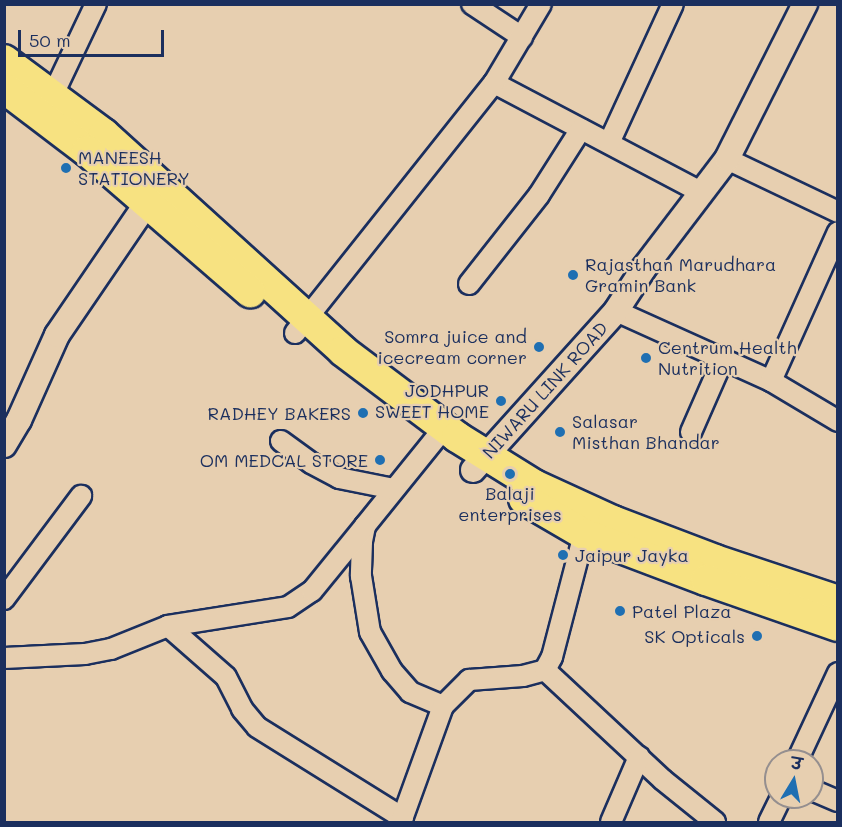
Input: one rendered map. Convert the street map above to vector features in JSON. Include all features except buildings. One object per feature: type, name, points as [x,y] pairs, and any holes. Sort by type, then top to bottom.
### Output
[{"type":"main road","points":[[4,60],[47,105],[156,194],[301,326],[393,416],[439,436],[584,534],[837,626]]},
{"type":"main road","points":[[4,88],[47,105]]},
{"type":"main road","points":[[479,462],[613,520],[715,560],[837,601]]},
{"type":"street","points":[[47,105],[96,4]]},
{"type":"street","points":[[472,4],[522,37]]},
{"type":"street","points":[[301,326],[494,83],[541,4]]},
{"type":"street","points":[[609,143],[673,4]]},
{"type":"street","name":"NIWARU LINK ROAD","points":[[479,462],[616,311],[644,268],[727,159],[805,4]]},
{"type":"street","points":[[494,83],[701,192]]},
{"type":"street","points":[[469,284],[539,195],[581,129]]},
{"type":"street","points":[[727,159],[837,212]]},
{"type":"street","points":[[4,445],[12,415],[57,335],[156,194]]},
{"type":"street","points":[[771,381],[837,232]]},
{"type":"street","points":[[616,311],[771,381],[837,421]]},
{"type":"street","points":[[691,432],[723,359]]},
{"type":"street","points":[[4,658],[85,654],[111,649],[168,626],[288,607],[312,591],[439,436]]},
{"type":"street","points":[[281,441],[339,478],[394,489]]},
{"type":"street","points":[[4,599],[81,496]]},
{"type":"street","points":[[364,526],[361,576],[370,632],[392,671],[410,692],[443,706]]},
{"type":"street","points":[[168,626],[226,677],[242,709],[257,727],[402,820],[443,706],[469,680],[522,676],[545,670],[552,657],[584,534]]},
{"type":"street","points":[[545,670],[639,757],[715,822]]},
{"type":"street","points":[[802,749],[837,673]]},
{"type":"street","points":[[611,822],[639,757]]},
{"type":"place","name":"MANEESH STATIONERY","points":[[66,168]]},
{"type":"place","name":"Rajasthan Marudhara Gramin Bank","points":[[573,275]]},
{"type":"place","name":"Somra juice and icecream corner","points":[[539,347]]},
{"type":"place","name":"Centrum Health Nutrition","points":[[646,358]]},
{"type":"place","name":"JODHPUR SWEET HOME","points":[[501,401]]},
{"type":"place","name":"RADHEY BAKERS","points":[[363,413]]},
{"type":"place","name":"Salasar Misthan Bhandar","points":[[560,432]]},
{"type":"place","name":"OM MEDCAL STORE","points":[[380,460]]},
{"type":"place","name":"Balaji enterprises","points":[[510,474]]},
{"type":"place","name":"Jaipur Jayka","points":[[563,555]]},
{"type":"place","name":"Patel Plaza","points":[[620,611]]},
{"type":"place","name":"SK Opticals","points":[[757,636]]}]
